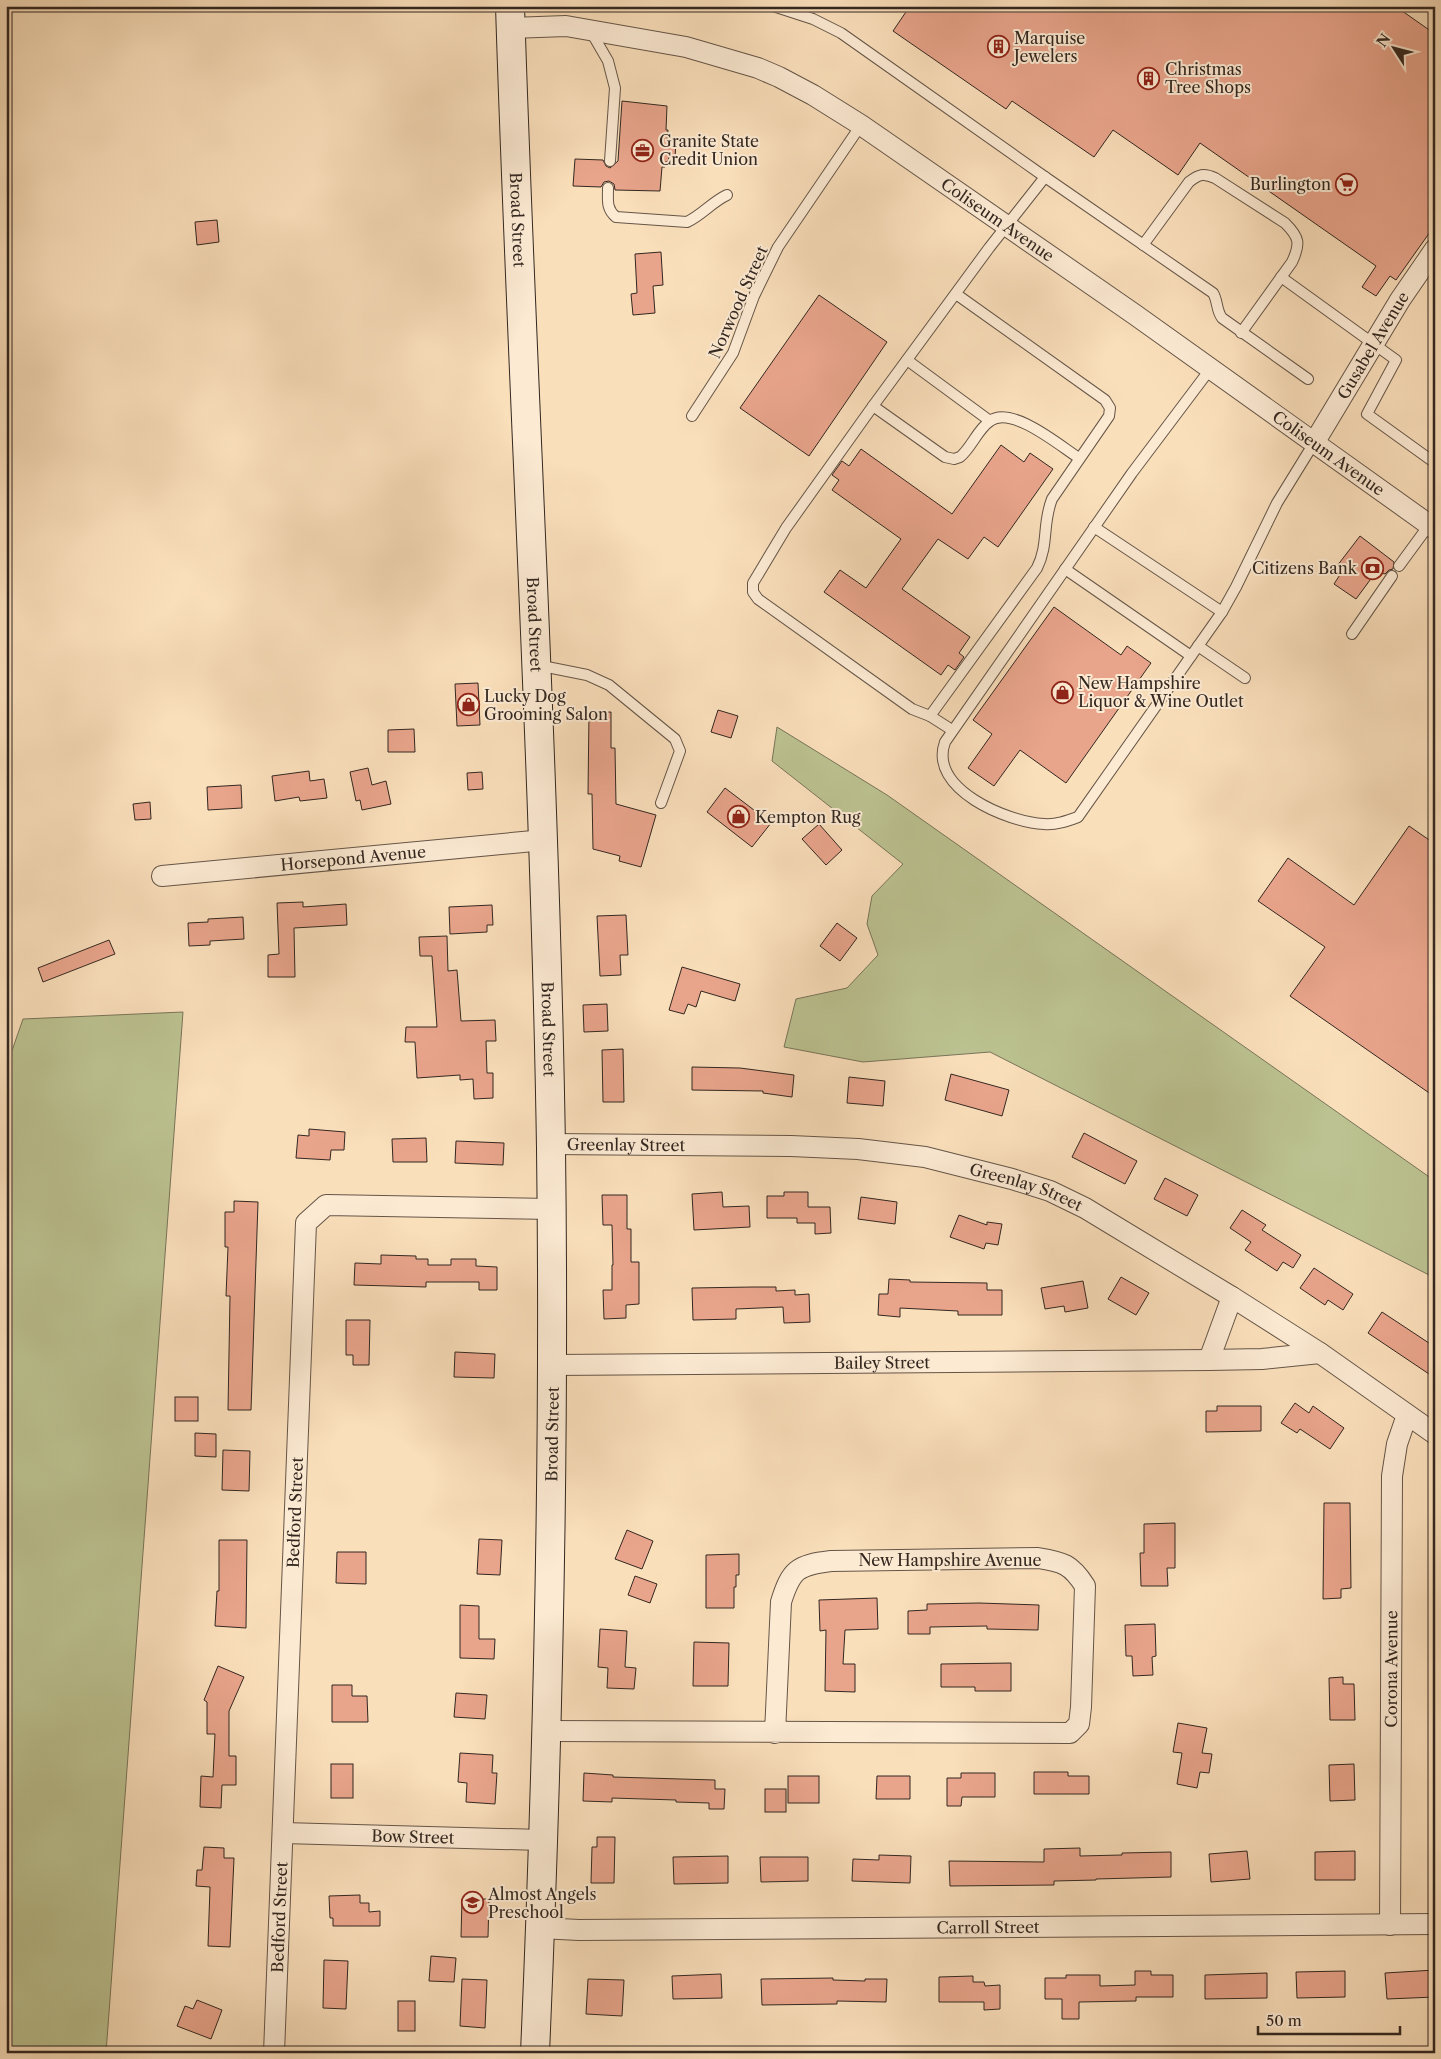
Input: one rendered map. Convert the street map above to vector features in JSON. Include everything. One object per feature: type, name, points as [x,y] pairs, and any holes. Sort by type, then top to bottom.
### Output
[{"type":"main road","name":"Broad Street","points":[[511,17],[544,840],[552,1209],[553,1365],[548,1731],[534,2053]]},
{"type":"street","name":"Coliseum Avenue","points":[[511,17],[686,47],[758,68],[813,95],[861,125],[1211,368],[1432,527]]},
{"type":"street","name":"Gusabel Avenue","points":[[1314,443],[1400,300],[1435,249]]},
{"type":"street","name":"Horsepond Avenue","points":[[162,876],[544,840]]},
{"type":"street","name":"Greenlay Street","points":[[551,1144],[791,1146],[858,1149],[925,1156],[995,1174],[1050,1191],[1085,1208],[1320,1352],[1435,1434]]},
{"type":"street","name":"Bedford Street","points":[[274,2053],[306,1223],[326,1205],[552,1209]]},
{"type":"street","points":[[1209,1360],[1232,1297]]},
{"type":"street","name":"Bailey Street","points":[[553,1365],[1209,1360],[1262,1359],[1320,1352]]},
{"type":"street","name":"Corona Avenue","points":[[1390,1925],[1392,1476],[1397,1444],[1407,1415]]},
{"type":"street","name":"New Hampshire Avenue","points":[[548,1731],[775,1733],[1070,1733],[1079,1724],[1082,1707],[1085,1586],[1075,1570],[1057,1561],[1038,1558],[831,1561],[808,1564],[794,1573],[786,1585],[780,1602],[775,1733]]},
{"type":"street","name":"Bow Street","points":[[283,1833],[542,1840]]},
{"type":"street","name":"Carroll Street","points":[[540,1928],[589,1930],[1435,1924]]},
{"type":"lane","points":[[773,6],[813,19],[841,33],[1045,178],[1214,293],[1217,298],[1218,313],[1222,318],[1308,379]]},
{"type":"lane","points":[[589,30],[604,53],[615,88],[610,161]]},
{"type":"lane","name":"Norwood Street","points":[[692,416],[733,353],[754,296],[778,247],[861,125]]},
{"type":"lane","points":[[1143,245],[1189,182],[1197,176],[1205,174],[1215,178],[1285,223],[1294,232],[1298,240],[1297,251],[1241,333]]},
{"type":"lane","points":[[952,730],[930,716],[912,709],[758,599],[753,592],[753,583],[786,528],[873,406],[1045,178]]},
{"type":"lane","points":[[608,188],[610,212],[616,217],[687,222],[696,218],[715,201],[726,195]]},
{"type":"lane","points":[[1281,277],[1396,360],[1367,414],[1435,463]]},
{"type":"lane","points":[[930,716],[1037,568],[1044,550],[1046,513],[1052,499],[1109,416],[1110,408],[1105,400],[956,294]]},
{"type":"lane","points":[[907,360],[990,421]]},
{"type":"lane","points":[[1211,368],[1154,443],[952,730],[941,751],[943,763],[947,774],[963,791],[994,811],[1025,822],[1062,823],[1078,817],[1222,612],[1277,503],[1314,443]]},
{"type":"lane","points":[[873,406],[945,457],[954,459],[966,453],[990,421],[1001,417],[1020,420],[1079,458]]},
{"type":"lane","points":[[1094,527],[1222,612]]},
{"type":"lane","points":[[1400,566],[1432,527]]},
{"type":"lane","points":[[1065,569],[1191,656]]},
{"type":"lane","points":[[1352,634],[1392,576]]},
{"type":"lane","points":[[1198,646],[1245,678]]},
{"type":"lane","points":[[536,665],[588,674],[609,685],[675,739],[680,751],[661,803]]},
{"type":"green space","points":[[777,727],[887,795],[1435,1181],[1435,1278],[990,1052],[863,1062],[784,1047],[796,999],[847,988],[878,955],[867,924],[872,896],[903,864],[772,761]]},
{"type":"green space","points":[[183,1012],[106,2053],[6,2053],[6,1068],[23,1019]]},
{"type":"building","points":[[910,6],[1395,6],[1435,34],[1435,225],[1396,280],[1390,276],[1376,296],[1362,287],[1376,266],[1200,143],[1178,175],[1113,130],[1094,157],[1012,101],[1006,109],[893,31]]},
{"type":"building","points":[[622,101],[667,106],[667,140],[676,141],[675,158],[669,157],[668,162],[665,162],[665,167],[662,167],[660,191],[615,190],[614,184],[609,181],[604,182],[601,187],[573,186],[575,159],[603,160],[606,166],[610,168],[618,161]]},
{"type":"building","points":[[217,220],[219,242],[197,245],[195,222]]},
{"type":"building","points":[[661,252],[663,285],[653,286],[655,313],[633,315],[631,294],[637,293],[635,254]]},
{"type":"building","points":[[819,295],[887,342],[809,456],[740,408]]},
{"type":"building","points":[[1001,445],[1024,462],[1030,453],[1053,469],[998,547],[984,537],[968,559],[938,539],[902,589],[970,637],[959,653],[964,657],[955,670],[948,665],[941,675],[824,592],[840,570],[866,588],[901,539],[832,490],[839,480],[832,475],[842,461],[849,466],[861,449],[952,514]]},
{"type":"building","name":"Citizens Bank","points":[[1360,536],[1394,562],[1393,569],[1385,574],[1376,572],[1356,599],[1334,584],[1343,570],[1337,566]]},
{"type":"building","name":"New Hampshire Liquor & Wine Outlet","points":[[1054,607],[1121,655],[1127,646],[1151,663],[1066,783],[1020,750],[994,786],[968,768],[992,734],[973,720]]},
{"type":"building","name":"Lucky Dog Grooming Salon","points":[[478,683],[480,725],[457,726],[455,684]]},
{"type":"building","points":[[718,710],[738,716],[731,738],[711,732]]},
{"type":"building","points":[[611,712],[611,748],[615,748],[616,804],[656,815],[641,867],[619,861],[620,856],[593,849],[592,794],[588,794],[589,713]]},
{"type":"building","points":[[414,729],[415,752],[388,752],[388,730]]},
{"type":"building","points":[[368,768],[372,785],[386,781],[391,804],[362,810],[360,800],[356,801],[350,772]]},
{"type":"building","points":[[309,771],[310,781],[324,779],[327,798],[300,801],[299,797],[275,801],[272,776]]},
{"type":"building","points":[[482,772],[483,789],[468,790],[467,773]]},
{"type":"building","points":[[241,785],[242,808],[208,810],[207,787]]},
{"type":"building","name":"Kempton Rug","points":[[725,788],[771,823],[752,847],[707,812]]},
{"type":"building","points":[[150,802],[151,819],[135,820],[133,804]]},
{"type":"building","points":[[819,824],[842,850],[826,865],[802,839]]},
{"type":"building","points":[[1409,826],[1435,844],[1435,1097],[1290,996],[1325,947],[1258,901],[1288,858],[1354,905]]},
{"type":"building","points":[[303,902],[303,907],[346,904],[347,925],[294,928],[295,977],[268,977],[268,955],[279,954],[277,903]]},
{"type":"building","points":[[492,905],[493,925],[487,925],[487,932],[450,934],[449,907]]},
{"type":"building","points":[[626,915],[628,955],[620,955],[621,975],[600,976],[597,916]]},
{"type":"building","points":[[243,917],[244,939],[210,941],[210,945],[189,946],[188,923],[208,922],[208,919]]},
{"type":"building","points":[[837,923],[857,938],[840,961],[820,946]]},
{"type":"building","points":[[447,936],[448,971],[457,970],[461,1021],[495,1020],[496,1041],[486,1041],[487,1073],[493,1073],[493,1098],[474,1099],[473,1079],[460,1080],[460,1075],[417,1078],[415,1042],[405,1042],[406,1027],[437,1027],[432,956],[420,956],[419,937]]},
{"type":"building","points":[[109,940],[115,954],[43,982],[38,968]]},
{"type":"building","points":[[682,967],[740,984],[735,1001],[701,991],[696,1007],[688,1004],[684,1014],[669,1010]]},
{"type":"building","points":[[607,1004],[608,1031],[584,1032],[583,1005]]},
{"type":"building","points":[[623,1049],[624,1102],[603,1102],[602,1050]]},
{"type":"building","points":[[692,1067],[740,1068],[794,1075],[792,1097],[763,1093],[763,1091],[692,1090]]},
{"type":"building","points":[[951,1074],[1009,1090],[1002,1116],[945,1100]]},
{"type":"building","points":[[849,1077],[885,1081],[883,1106],[847,1103]]},
{"type":"building","points":[[309,1129],[345,1132],[344,1150],[331,1150],[330,1160],[296,1158],[298,1135],[309,1136]]},
{"type":"building","points":[[1084,1133],[1137,1161],[1125,1184],[1072,1157]]},
{"type":"building","points":[[426,1138],[427,1162],[393,1162],[392,1139]]},
{"type":"building","points":[[456,1141],[504,1143],[503,1165],[455,1163]]},
{"type":"building","points":[[1165,1178],[1198,1195],[1187,1216],[1154,1199]]},
{"type":"building","points":[[722,1192],[723,1207],[749,1206],[750,1227],[694,1230],[692,1194]]},
{"type":"building","points":[[784,1192],[808,1192],[808,1207],[830,1207],[831,1233],[815,1234],[815,1223],[797,1223],[797,1218],[767,1218],[767,1196],[784,1196]]},
{"type":"building","points":[[602,1195],[627,1195],[627,1229],[631,1229],[631,1262],[639,1262],[639,1304],[626,1305],[626,1318],[604,1319],[603,1290],[612,1290],[613,1265],[612,1225],[603,1225]]},
{"type":"building","points":[[861,1197],[897,1202],[895,1224],[858,1219]]},
{"type":"building","points":[[234,1201],[258,1202],[251,1410],[228,1410],[230,1296],[226,1296],[228,1247],[225,1247],[225,1212],[234,1212]]},
{"type":"building","points":[[1242,1210],[1266,1225],[1262,1230],[1301,1255],[1293,1268],[1283,1262],[1277,1271],[1245,1250],[1251,1242],[1230,1228]]},
{"type":"building","points":[[959,1215],[987,1225],[987,1222],[1002,1224],[998,1245],[986,1243],[984,1249],[950,1237]]},
{"type":"building","points":[[381,1255],[416,1256],[416,1259],[428,1259],[428,1265],[451,1265],[451,1259],[476,1259],[476,1266],[497,1267],[497,1290],[479,1290],[479,1282],[426,1282],[426,1287],[354,1285],[355,1263],[381,1264]]},
{"type":"building","points":[[1314,1268],[1353,1294],[1343,1310],[1328,1300],[1325,1305],[1300,1288]]},
{"type":"building","points":[[1121,1277],[1149,1293],[1136,1315],[1108,1299]]},
{"type":"building","points":[[889,1279],[910,1280],[910,1282],[987,1283],[987,1290],[1002,1290],[1002,1315],[958,1315],[958,1311],[900,1308],[900,1317],[878,1315],[879,1294],[888,1294]]},
{"type":"building","points":[[1083,1281],[1088,1308],[1065,1312],[1064,1306],[1045,1309],[1041,1288]]},
{"type":"building","points":[[776,1287],[776,1291],[795,1290],[795,1295],[809,1294],[810,1322],[784,1323],[783,1307],[736,1309],[736,1319],[693,1320],[692,1288]]},
{"type":"building","points":[[1382,1312],[1435,1347],[1435,1378],[1368,1333]]},
{"type":"building","points":[[346,1320],[370,1320],[369,1365],[353,1365],[353,1355],[346,1355]]},
{"type":"building","points":[[455,1352],[495,1354],[494,1378],[454,1377]]},
{"type":"building","points":[[175,1397],[198,1397],[198,1421],[175,1421]]},
{"type":"building","points":[[1295,1403],[1309,1413],[1313,1406],[1344,1428],[1330,1449],[1300,1429],[1297,1433],[1281,1423]]},
{"type":"building","points":[[1217,1406],[1261,1406],[1261,1431],[1206,1432],[1206,1411],[1217,1411]]},
{"type":"building","points":[[195,1433],[216,1434],[216,1457],[195,1456]]},
{"type":"building","points":[[223,1450],[250,1451],[249,1491],[222,1490]]},
{"type":"building","points":[[1324,1503],[1350,1503],[1351,1588],[1341,1589],[1341,1598],[1323,1599]]},
{"type":"building","points":[[1175,1523],[1175,1568],[1167,1568],[1168,1586],[1141,1586],[1140,1553],[1144,1553],[1144,1524]]},
{"type":"building","points":[[627,1530],[653,1541],[642,1569],[615,1559]]},
{"type":"building","points":[[479,1539],[502,1540],[500,1575],[477,1574]]},
{"type":"building","points":[[219,1540],[247,1540],[246,1628],[215,1626],[217,1591],[219,1591]]},
{"type":"building","points":[[337,1552],[366,1552],[366,1584],[336,1583]]},
{"type":"building","points":[[739,1554],[739,1575],[736,1575],[736,1587],[734,1587],[734,1608],[706,1608],[706,1555]]},
{"type":"building","points":[[635,1576],[657,1584],[650,1603],[628,1595]]},
{"type":"building","points":[[877,1598],[878,1629],[845,1630],[843,1664],[855,1664],[855,1692],[825,1691],[826,1630],[820,1631],[819,1600]]},
{"type":"building","points":[[927,1604],[1039,1605],[1038,1630],[987,1629],[987,1626],[930,1627],[930,1634],[908,1634],[908,1611],[927,1610]]},
{"type":"building","points":[[460,1605],[479,1606],[479,1639],[495,1639],[494,1659],[460,1658]]},
{"type":"building","points":[[1155,1624],[1156,1656],[1152,1657],[1153,1675],[1133,1676],[1132,1656],[1126,1656],[1125,1625]]},
{"type":"building","points":[[600,1629],[627,1631],[625,1667],[636,1668],[634,1689],[607,1688],[608,1668],[598,1667]]},
{"type":"building","points":[[694,1642],[729,1643],[728,1686],[693,1686]]},
{"type":"building","points":[[1011,1663],[1011,1691],[975,1691],[975,1687],[941,1687],[941,1664]]},
{"type":"building","points":[[218,1666],[244,1677],[229,1711],[229,1756],[236,1756],[236,1785],[222,1785],[221,1808],[200,1807],[201,1776],[213,1777],[215,1734],[207,1734],[207,1702],[204,1700]]},
{"type":"building","points":[[1343,1677],[1343,1684],[1354,1684],[1355,1720],[1330,1720],[1329,1678]]},
{"type":"building","points":[[332,1685],[352,1685],[352,1696],[367,1696],[368,1722],[332,1722]]},
{"type":"building","points":[[456,1693],[487,1695],[485,1719],[454,1717]]},
{"type":"building","points":[[1178,1723],[1207,1728],[1202,1753],[1212,1754],[1209,1773],[1200,1772],[1197,1788],[1177,1784],[1182,1753],[1173,1752]]},
{"type":"building","points":[[460,1753],[493,1755],[492,1773],[497,1773],[495,1804],[466,1802],[467,1783],[458,1782]]},
{"type":"building","points":[[331,1764],[353,1764],[353,1798],[331,1798]]},
{"type":"building","points":[[1354,1764],[1355,1800],[1330,1801],[1329,1765]]},
{"type":"building","points":[[1034,1772],[1068,1772],[1068,1776],[1089,1776],[1089,1794],[1034,1794]]},
{"type":"building","points":[[584,1773],[613,1775],[613,1777],[715,1780],[715,1789],[725,1789],[724,1809],[709,1809],[709,1803],[676,1802],[676,1800],[612,1798],[612,1802],[583,1801]]},
{"type":"building","points":[[961,1773],[995,1773],[995,1797],[962,1797],[961,1806],[947,1806],[947,1778],[961,1778]]},
{"type":"building","points":[[788,1776],[819,1776],[819,1803],[788,1803]]},
{"type":"building","points":[[877,1776],[910,1776],[910,1799],[876,1799]]},
{"type":"building","points":[[765,1789],[786,1789],[786,1812],[765,1812]]},
{"type":"building","points":[[597,1837],[615,1837],[614,1883],[591,1883],[592,1847],[597,1847]]},
{"type":"building","points":[[204,1847],[224,1848],[224,1858],[234,1858],[230,1947],[208,1946],[210,1887],[196,1886],[197,1870],[202,1870]]},
{"type":"building","points":[[1080,1848],[1080,1856],[1171,1852],[1171,1877],[1054,1881],[1054,1885],[950,1886],[949,1861],[1044,1862],[1044,1849]]},
{"type":"building","points":[[1247,1851],[1250,1879],[1211,1882],[1209,1854]]},
{"type":"building","points":[[1355,1851],[1355,1880],[1315,1880],[1315,1852]]},
{"type":"building","points":[[879,1855],[911,1856],[910,1883],[852,1881],[853,1859],[879,1860]]},
{"type":"building","points":[[728,1856],[728,1883],[674,1884],[673,1857]]},
{"type":"building","points":[[760,1857],[808,1857],[808,1881],[761,1882]]},
{"type":"building","points":[[360,1895],[360,1903],[369,1903],[369,1912],[380,1911],[380,1926],[333,1926],[333,1918],[330,1918],[329,1896]]},
{"type":"building","points":[[462,1899],[489,1899],[488,1937],[461,1937]]},
{"type":"building","points":[[431,1956],[456,1958],[454,1982],[429,1981]]},
{"type":"building","points":[[324,1960],[348,1961],[346,2009],[323,2008]]},
{"type":"building","points":[[1435,1970],[1435,1997],[1387,1999],[1385,1973]]},
{"type":"building","points":[[1135,1971],[1151,1971],[1151,1975],[1173,1975],[1173,1997],[1136,1997],[1136,2001],[1079,2002],[1079,2019],[1062,2019],[1062,1999],[1045,1999],[1045,1978],[1066,1978],[1066,1975],[1100,1975],[1100,1986],[1135,1985]]},
{"type":"building","points":[[1345,1971],[1345,1997],[1297,1998],[1296,1972]]},
{"type":"building","points":[[1267,1973],[1267,1998],[1205,1999],[1205,1975]]},
{"type":"building","points":[[721,1974],[722,1998],[673,1999],[672,1976]]},
{"type":"building","points":[[973,1976],[973,1982],[984,1982],[985,1986],[1000,1985],[1000,2009],[984,2010],[984,2002],[939,2002],[939,1977]]},
{"type":"building","points":[[833,1978],[833,1980],[865,1981],[865,1979],[887,1979],[886,2002],[837,2001],[837,2004],[762,2005],[761,1979]]},
{"type":"building","points":[[462,1979],[487,1980],[485,2028],[460,2026]]},
{"type":"building","points":[[588,1979],[624,1980],[622,2016],[586,2014]]},
{"type":"building","points":[[197,2000],[222,2010],[211,2039],[177,2026],[185,2006],[193,2009]]},
{"type":"building","points":[[398,2001],[415,2001],[415,2031],[398,2031]]},
{"type":"place","name":"Marquise Jewelers","points":[[998,47]]},
{"type":"place","name":"Christmas Tree Shops","points":[[1149,78]]},
{"type":"place","name":"Granite State Credit Union","points":[[643,150]]},
{"type":"place","name":"Burlington","points":[[1347,184]]},
{"type":"place","name":"Citizens Bank","points":[[1373,568]]},
{"type":"place","name":"New Hampshire Liquor & Wine Outlet","points":[[1062,692]]},
{"type":"place","name":"Lucky Dog Grooming Salon","points":[[468,705]]},
{"type":"place","name":"Kempton Rug","points":[[739,817]]},
{"type":"place","name":"Almost Angels Preschool","points":[[472,1903]]}]
